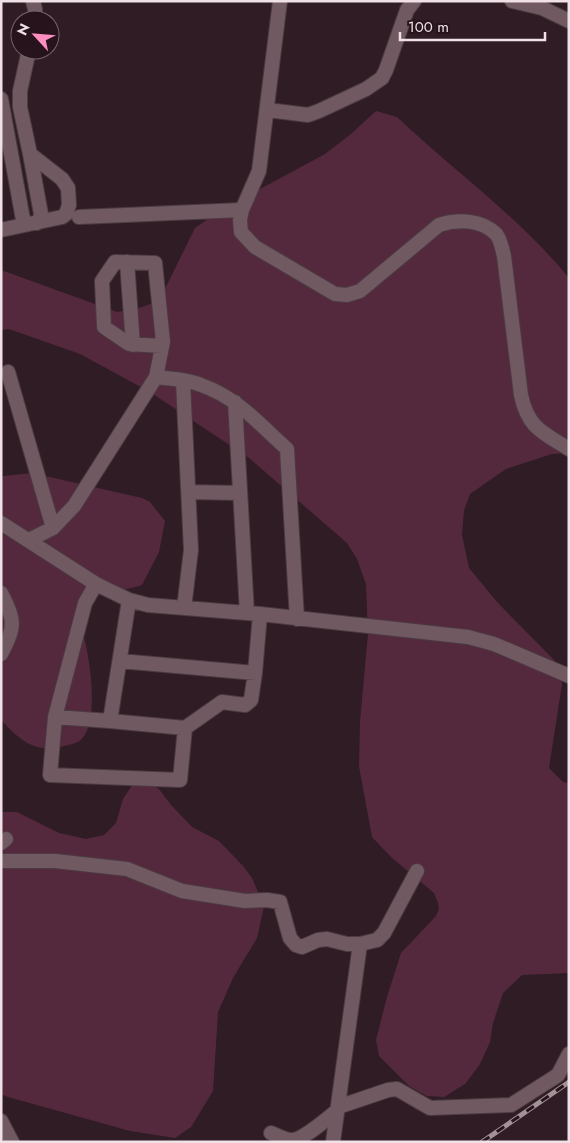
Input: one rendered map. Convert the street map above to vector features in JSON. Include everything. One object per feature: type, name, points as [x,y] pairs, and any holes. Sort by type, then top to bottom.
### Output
[{"type":"street","points":[[280,1],[268,110],[259,170],[242,210],[240,220],[241,232],[256,247],[335,294],[347,295],[360,291],[439,225],[451,221],[465,221],[485,227],[496,235],[504,256],[520,395],[524,411],[532,424],[569,449]]},
{"type":"street","points":[[268,110],[308,115],[366,89],[382,78],[407,10],[414,1]]},
{"type":"street","points":[[512,1],[542,8],[569,21]]},
{"type":"street","points":[[27,60],[20,91],[20,107],[41,214],[40,219],[31,224]]},
{"type":"street","points":[[1,100],[5,149],[31,224]]},
{"type":"street","points":[[1,230],[62,217],[66,214],[69,205],[68,188],[29,149],[5,149]]},
{"type":"street","points":[[79,217],[242,210]]},
{"type":"street","points":[[29,540],[53,528],[74,506],[156,378],[162,346],[154,263],[115,262],[102,281],[104,327],[129,344],[162,346]]},
{"type":"street","points":[[127,262],[133,345]]},
{"type":"street","points":[[8,372],[53,528]]},
{"type":"street","points":[[156,378],[200,384],[235,402],[248,411],[287,449],[297,619]]},
{"type":"street","points":[[183,381],[191,550],[184,608]]},
{"type":"street","points":[[56,717],[185,728],[222,702],[245,705],[251,700],[255,673],[254,614],[240,493],[235,402]]},
{"type":"street","points":[[189,492],[240,493]]},
{"type":"street","points":[[1,523],[96,584],[130,600],[148,605],[254,614],[468,637],[494,644],[569,676]]},
{"type":"street","points":[[96,584],[85,603],[56,717],[50,775],[180,780],[185,728]]},
{"type":"street","points":[[1,593],[13,622],[1,654]]},
{"type":"street","points":[[110,721],[130,600]]},
{"type":"street","points":[[120,661],[255,673]]},
{"type":"street","points":[[1,861],[55,862],[128,869],[182,891],[246,901],[267,900],[280,902],[290,938],[296,945],[302,946],[327,939],[347,944],[360,944],[376,940],[384,933],[416,871]]},
{"type":"street","points":[[333,1142],[360,944]]},
{"type":"street","points":[[271,1133],[284,1139],[294,1140],[305,1135],[338,1109],[388,1090],[398,1089],[430,1108],[511,1105],[558,1074],[569,1054]]},
{"type":"street","points":[[1,1121],[12,1142]]},
{"type":"shaded area","points":[[376,111],[397,117],[508,214],[569,278],[569,453],[552,454],[506,469],[470,494],[464,510],[462,535],[469,568],[497,602],[556,662],[562,684],[549,768],[563,782],[569,783],[569,973],[522,975],[503,993],[493,1023],[490,1042],[480,1064],[465,1084],[444,1097],[427,1096],[409,1086],[379,1056],[376,1040],[401,953],[436,916],[439,909],[434,893],[391,857],[372,837],[359,766],[360,722],[368,634],[366,584],[357,559],[347,543],[249,458],[150,392],[80,354],[9,329],[1,330],[1,270],[117,312],[139,308],[159,301],[195,228],[221,210],[325,154]]},
{"type":"shaded area","points":[[32,473],[142,498],[150,502],[165,521],[159,552],[142,585],[90,595],[82,628],[89,660],[91,685],[92,699],[89,725],[85,735],[78,742],[50,748],[34,746],[20,738],[1,720],[1,480],[3,476]]},
{"type":"shaded area","points":[[145,780],[159,789],[192,827],[219,841],[243,866],[252,878],[264,906],[257,938],[233,978],[218,1012],[213,1091],[191,1127],[175,1138],[130,1131],[1,1094],[1,812],[17,812],[59,833],[86,839],[104,835],[116,823],[123,799],[133,784]]},
{"type":"railway","points":[[482,1142],[569,1082]]}]
